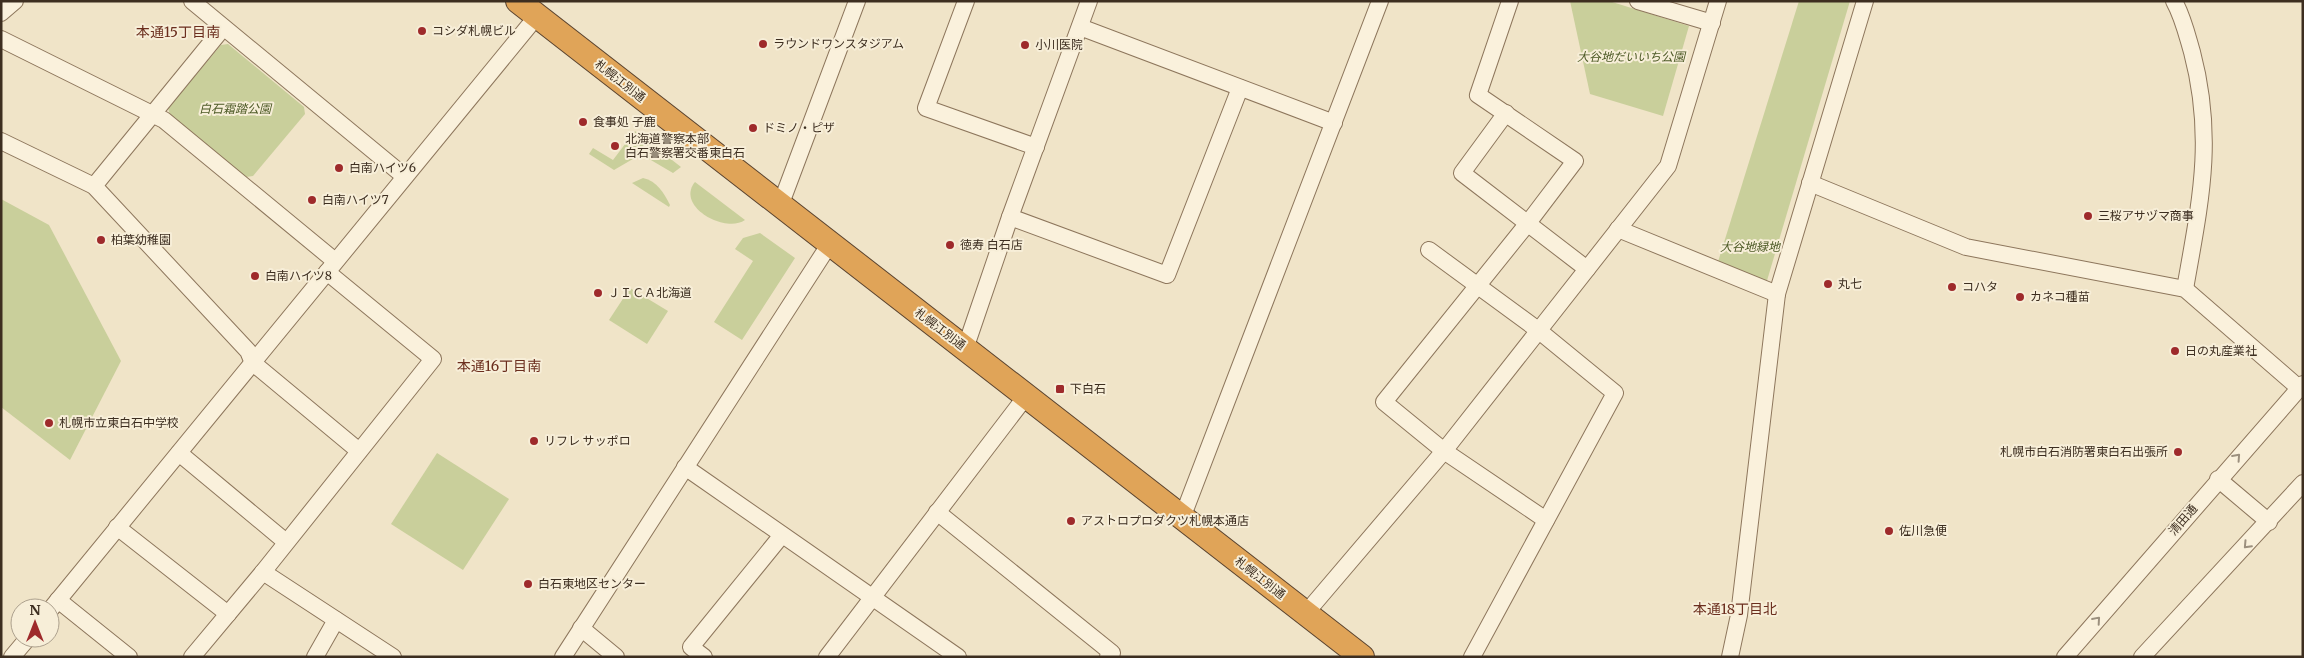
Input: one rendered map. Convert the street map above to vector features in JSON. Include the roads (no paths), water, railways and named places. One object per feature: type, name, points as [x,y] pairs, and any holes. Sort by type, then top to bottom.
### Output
[{"type":"highway","name":"札幌江別通","points":[[518,1],[829,245],[1027,395],[1362,657]]},
{"type":"street","points":[[1,13],[15,1]]},
{"type":"street","points":[[192,1],[404,176]]},
{"type":"street","points":[[780,206],[857,1]]},
{"type":"street","points":[[966,1],[926,108],[1036,147]]},
{"type":"street","points":[[965,349],[1010,217],[1089,1]]},
{"type":"street","points":[[1182,518],[1380,1]]},
{"type":"street","points":[[1510,1],[1478,95],[1575,160],[1528,223],[1384,402],[1444,451],[1546,520]]},
{"type":"street","points":[[1638,1],[1712,23]]},
{"type":"street","points":[[1306,614],[1444,451],[1668,166],[1718,1]]},
{"type":"street","points":[[1730,657],[1739,615],[1777,294],[1865,1]]},
{"type":"street","points":[[2174,1],[2196,69],[2205,131],[2202,192],[2185,289]]},
{"type":"street","points":[[60,598],[254,364],[331,266],[536,16]]},
{"type":"street","points":[[1080,27],[1334,123]]},
{"type":"street","points":[[94,186],[223,28]]},
{"type":"street","points":[[1,39],[164,120],[331,266],[433,359],[263,572],[192,657]]},
{"type":"street","points":[[1010,217],[1167,275],[1240,88]]},
{"type":"street","points":[[1506,113],[1462,174],[1587,269]]},
{"type":"street","points":[[1,141],[94,186],[248,351],[254,364],[359,451]]},
{"type":"street","points":[[1810,183],[1966,248],[2185,289],[2301,386]]},
{"type":"street","points":[[1618,229],[1777,294]]},
{"type":"street","points":[[563,657],[829,245]]},
{"type":"street","points":[[1429,250],[1538,330],[1615,393],[1472,657]]},
{"type":"street","name":"清田通","points":[[2068,656],[2218,479],[2301,386]]},
{"type":"street","points":[[826,657],[1027,395]]},
{"type":"street","points":[[179,453],[286,542]]},
{"type":"street","points":[[685,467],[958,657]]},
{"type":"street","points":[[2218,479],[2269,522]]},
{"type":"street","points":[[2142,657],[2269,522],[2303,483]]},
{"type":"street","points":[[937,512],[1112,653],[1108,657]]},
{"type":"street","points":[[117,527],[228,614]]},
{"type":"street","points":[[704,657],[691,647],[782,534]]},
{"type":"street","points":[[263,572],[393,657]]},
{"type":"street","points":[[60,609],[130,657]]},
{"type":"street","points":[[315,657],[336,620]]},
{"type":"street","points":[[581,628],[616,657]]},
{"type":"place","name":"コシダ札幌ビル","points":[[422,31]]},
{"type":"place","name":"ラウンドワンスタジアム","points":[[763,44]]},
{"type":"place","name":"小川医院","points":[[1025,45]]},
{"type":"place","name":"食事処 子鹿","points":[[583,122]]},
{"type":"place","name":"ドミノ・ピザ","points":[[753,128]]},
{"type":"place","name":"北海道警察本部 白石警察署交番東白石","points":[[615,146]]},
{"type":"place","name":"白南ハイツ6","points":[[339,168]]},
{"type":"place","name":"白南ハイツ7","points":[[312,200]]},
{"type":"place","name":"三桜アサヅマ商事","points":[[2088,216]]},
{"type":"place","name":"柏葉幼稚園","points":[[101,240]]},
{"type":"place","name":"徳寿 白石店","points":[[950,245]]},
{"type":"place","name":"白南ハイツ8","points":[[255,276]]},
{"type":"place","name":"丸七","points":[[1828,284]]},
{"type":"place","name":"コハタ","points":[[1952,287]]},
{"type":"place","name":"ＪＩＣＡ北海道","points":[[598,293]]},
{"type":"place","name":"カネコ種苗","points":[[2020,297]]},
{"type":"place","name":"日の丸産業社","points":[[2175,351]]},
{"type":"place","name":"下白石","points":[[1060,389]]},
{"type":"place","name":"札幌市立東白石中学校","points":[[49,423]]},
{"type":"place","name":"リフレ サッポロ","points":[[534,441]]},
{"type":"place","name":"札幌市白石消防署東白石出張所","points":[[2178,452]]},
{"type":"place","name":"アストロプロダクツ札幌本通店","points":[[1071,521]]},
{"type":"place","name":"佐川急便","points":[[1889,531]]},
{"type":"place","name":"白石東地区センター","points":[[528,584]]},
{"type":"district","name":"本通15丁目南","points":[[178,32]]},
{"type":"district","name":"本通16丁目南","points":[[499,366]]},
{"type":"district","name":"本通18丁目北","points":[[1735,609]]},
{"type":"park label","name":"大谷地だいいち公園","points":[[1631,57]]},
{"type":"park label","name":"白石霜踏公園","points":[[235,109]]},
{"type":"park label","name":"大谷地緑地","points":[[1750,247]]}]
